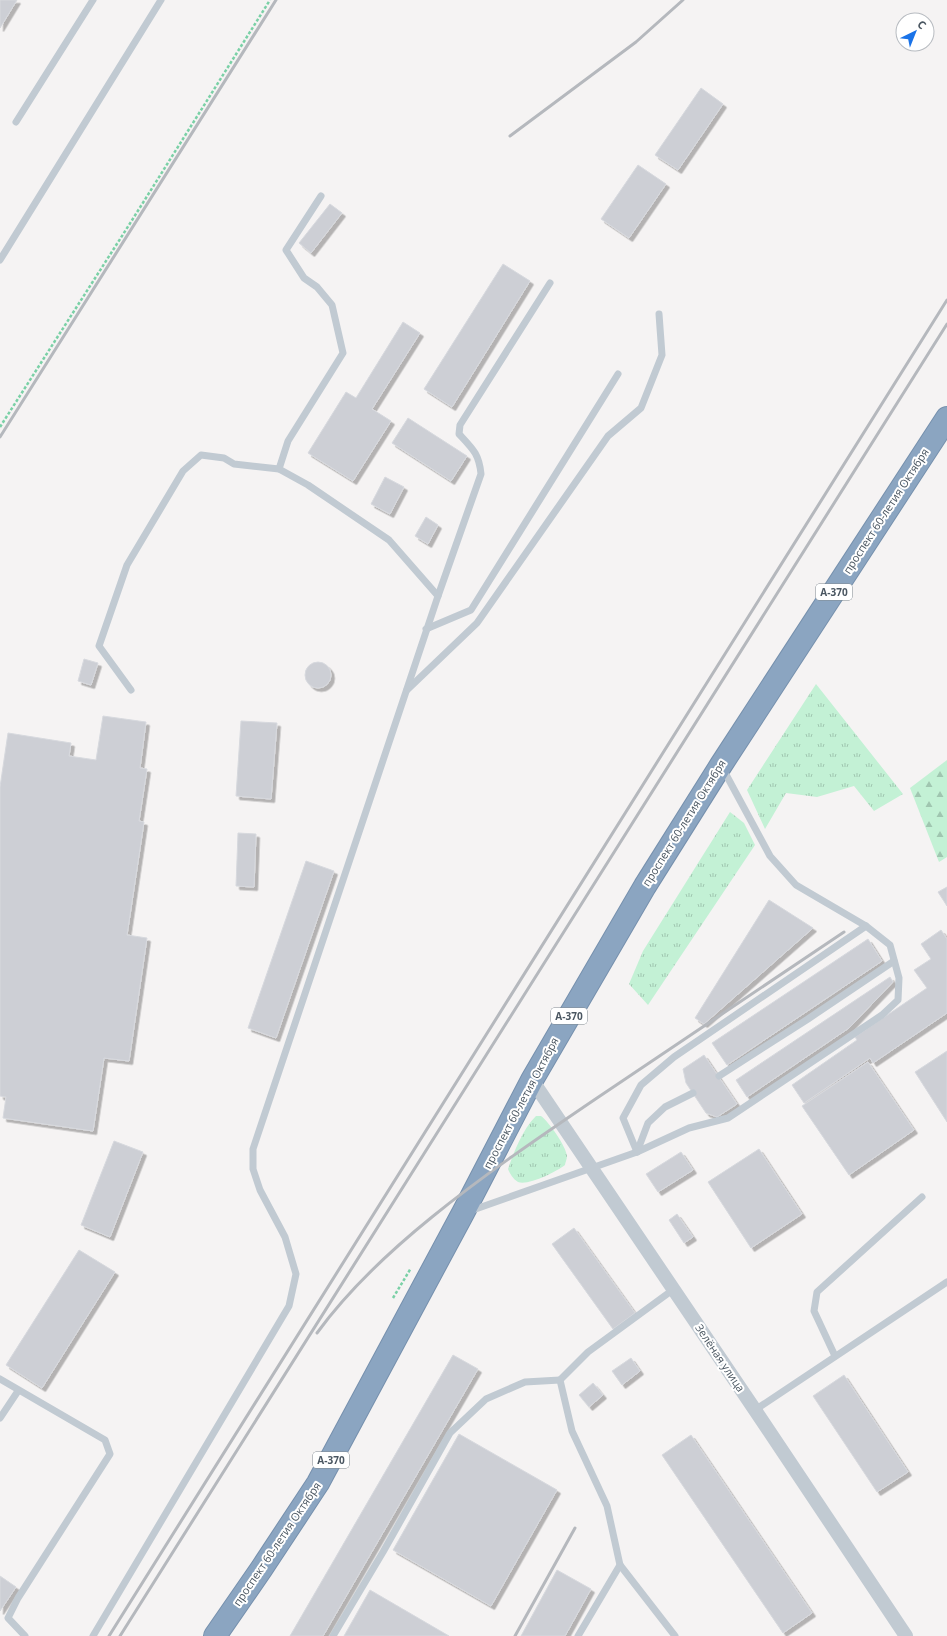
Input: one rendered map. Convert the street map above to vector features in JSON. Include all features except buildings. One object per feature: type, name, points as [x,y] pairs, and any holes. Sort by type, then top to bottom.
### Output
[{"type":"highway","name":"проспект 60-летия Октября","points":[[215,1636],[318,1483],[463,1213],[532,1080],[641,892],[720,765],[947,418]]},
{"type":"street","name":"Зелёная улица","points":[[532,1080],[906,1636]]},
{"type":"lane","points":[[16,122],[92,0]]},
{"type":"lane","points":[[0,260],[161,0]]},
{"type":"lane","points":[[279,469],[288,441],[343,353],[332,305],[317,287],[304,278],[286,250],[321,196]]},
{"type":"lane","points":[[93,1636],[289,1306],[296,1274],[285,1237],[260,1190],[253,1169],[253,1149],[426,629],[481,474],[480,460],[472,447],[459,434],[460,425],[550,283]]},
{"type":"lane","points":[[406,691],[478,623],[608,436],[640,408],[662,355],[659,314]]},
{"type":"lane","points":[[426,629],[471,610],[618,374]]},
{"type":"lane","points":[[131,690],[99,646],[127,565],[183,470],[201,455],[224,458],[234,464],[279,469],[308,485],[389,540],[438,596]]},
{"type":"lane","points":[[463,1213],[638,1152],[689,1128],[728,1118],[882,1015],[898,1000],[899,978],[890,946],[866,926],[796,885],[770,856],[720,765]]},
{"type":"lane","points":[[638,1152],[623,1118],[641,1085],[674,1057],[866,926]]},
{"type":"lane","points":[[719,1076],[808,1019],[894,961]]},
{"type":"lane","points":[[638,1152],[648,1123],[665,1107],[693,1093]]},
{"type":"lane","points":[[835,1356],[814,1312],[817,1292],[922,1197]]},
{"type":"lane","points":[[755,1410],[947,1282]]},
{"type":"lane","points":[[333,1636],[383,1552],[450,1433],[486,1399],[525,1382],[560,1380],[588,1352],[674,1289]]},
{"type":"lane","points":[[0,1380],[105,1440],[110,1454],[18,1598],[8,1618],[25,1636]]},
{"type":"lane","points":[[560,1380],[572,1431],[607,1506],[620,1564],[675,1636]]},
{"type":"lane","points":[[0,1418],[18,1391]]},
{"type":"lane","points":[[578,1636],[620,1564]]},
{"type":"path","points":[[0,427],[270,0]]},
{"type":"green space","points":[[816,684],[903,794],[874,811],[854,786],[817,797],[786,793],[765,829],[747,790]]},
{"type":"green space","points":[[947,760],[947,857],[939,862],[910,788]]},
{"type":"green space","points":[[730,812],[744,823],[755,845],[648,1005],[629,984],[643,951]]},
{"type":"green space","points":[[536,1116],[541,1116],[544,1119],[560,1141],[567,1156],[565,1165],[549,1175],[528,1182],[518,1182],[508,1169],[523,1134]]},
{"type":"railway","points":[[0,437],[276,0]]},
{"type":"railway","points":[[510,136],[636,42],[683,0]]},
{"type":"railway","points":[[109,1636],[947,300]]},
{"type":"railway","points":[[120,1636],[947,324]]},
{"type":"railway","points":[[317,1333],[329,1317],[371,1271],[401,1243],[472,1186],[576,1112],[844,932]]},
{"type":"railway","points":[[515,1636],[575,1528]]}]
